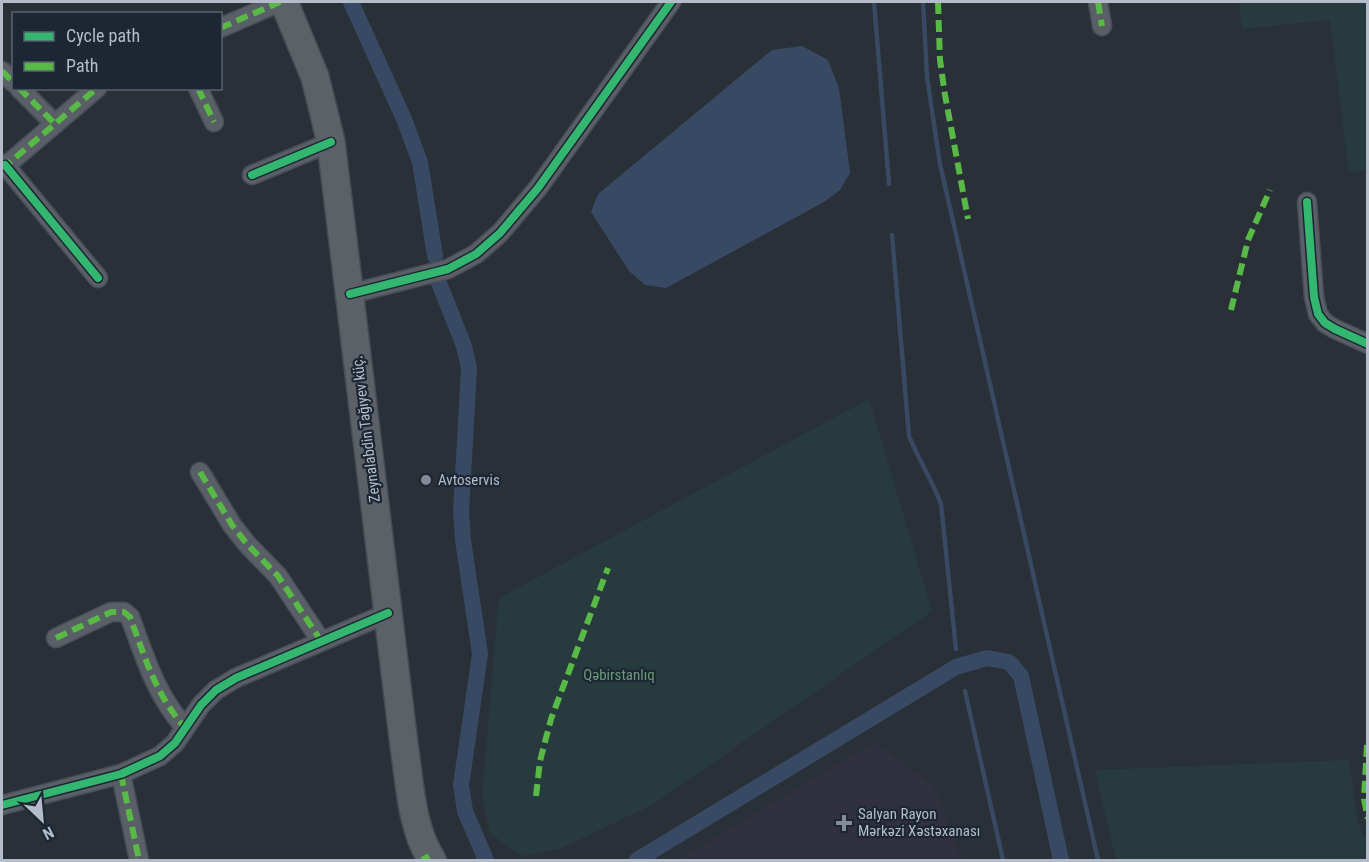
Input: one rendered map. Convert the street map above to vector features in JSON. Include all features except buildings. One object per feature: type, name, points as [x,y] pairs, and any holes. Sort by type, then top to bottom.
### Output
[{"type":"main road","name":"Zeynalabdin Tağıyev küç.","points":[[282,2],[315,77],[331,142],[413,806],[428,859]]},
{"type":"street","points":[[222,27],[282,2]]},
{"type":"street","points":[[350,294],[448,269],[476,254],[500,233],[538,188],[671,2]]},
{"type":"street","points":[[1098,2],[1101,26]]},
{"type":"street","points":[[21,90],[55,124]]},
{"type":"street","points":[[95,90],[3,167],[98,278]]},
{"type":"street","points":[[199,90],[214,122]]},
{"type":"street","points":[[252,175],[331,142]]},
{"type":"street","points":[[1307,202],[1314,297],[1318,314],[1325,323],[1335,329],[1368,344]]},
{"type":"street","points":[[200,472],[232,525],[278,576],[321,641]]},
{"type":"street","points":[[56,638],[111,612],[124,612],[130,617],[158,689],[169,709],[186,728]]},
{"type":"street","points":[[2,805],[121,774],[160,756],[175,743],[201,705],[216,690],[236,678],[388,613]]},
{"type":"street","points":[[121,774],[140,861]]},
{"type":"shaded area","name":"Salyan Rayon Mərkəzi Xəstəxanası","points":[[874,742],[934,786],[962,860],[678,860]]},
{"type":"green space","points":[[1239,2],[1367,2],[1367,170],[1349,173],[1330,20],[1242,29]]},
{"type":"green space","name":"Qəbirstanlıq","points":[[869,399],[932,611],[652,805],[560,849],[521,856],[490,833],[482,796],[499,598]]},
{"type":"green space","points":[[1349,760],[1357,819],[1367,843],[1367,860],[1116,860],[1095,770]]},
{"type":"water","points":[[802,46],[828,60],[839,88],[850,173],[840,190],[824,202],[666,288],[645,285],[629,271],[591,212],[598,194],[772,50]]},
{"type":"waterway","points":[[351,2],[404,119],[420,162],[435,256]]},
{"type":"waterway","points":[[874,2],[889,184]]},
{"type":"waterway","points":[[923,2],[927,77],[940,164],[1098,860]]},
{"type":"waterway","points":[[892,235],[909,436],[941,504],[956,649]]},
{"type":"waterway","points":[[439,283],[464,346],[469,368],[461,512],[480,654],[461,785],[465,811],[486,860]]},
{"type":"waterway","points":[[637,860],[956,667],[987,658],[1009,662],[1021,676],[1061,860]]},
{"type":"waterway","points":[[965,691],[1003,860]]},
{"type":"marked path","points":[[222,27],[280,2]]},
{"type":"marked path","points":[[938,2],[940,60],[968,219]]},
{"type":"marked path","points":[[1098,2],[1102,26]]},
{"type":"marked path","points":[[2,71],[12,81]]},
{"type":"marked path","points":[[21,90],[55,124]]},
{"type":"marked path","points":[[2,169],[95,90]]},
{"type":"marked path","points":[[199,90],[214,122]]},
{"type":"marked path","points":[[1231,310],[1248,240],[1270,190]]},
{"type":"marked path","points":[[200,472],[232,525],[278,576],[321,641]]},
{"type":"marked path","points":[[536,796],[540,761],[551,719],[608,568]]},
{"type":"marked path","points":[[56,638],[111,612],[124,612],[130,617],[159,689],[185,728]]},
{"type":"marked path","points":[[1367,745],[1364,799],[1368,819]]},
{"type":"marked path","points":[[121,774],[139,860]]},
{"type":"marked path","points":[[422,860],[429,856]]},
{"type":"cycle path","points":[[350,294],[448,269],[476,254],[500,233],[538,188],[671,2]]},
{"type":"cycle path","points":[[252,175],[331,142]]},
{"type":"cycle path","points":[[5,165],[98,278]]},
{"type":"cycle path","points":[[1307,202],[1314,297],[1318,314],[1325,323],[1368,344]]},
{"type":"cycle path","points":[[2,805],[121,774],[160,756],[175,743],[201,705],[216,690],[236,678],[388,613]]},
{"type":"place","name":"Avtoservis","points":[[426,480]]},
{"type":"place","name":"Salyan Rayon Mərkəzi Xəstəxanası","points":[[844,823]]}]
